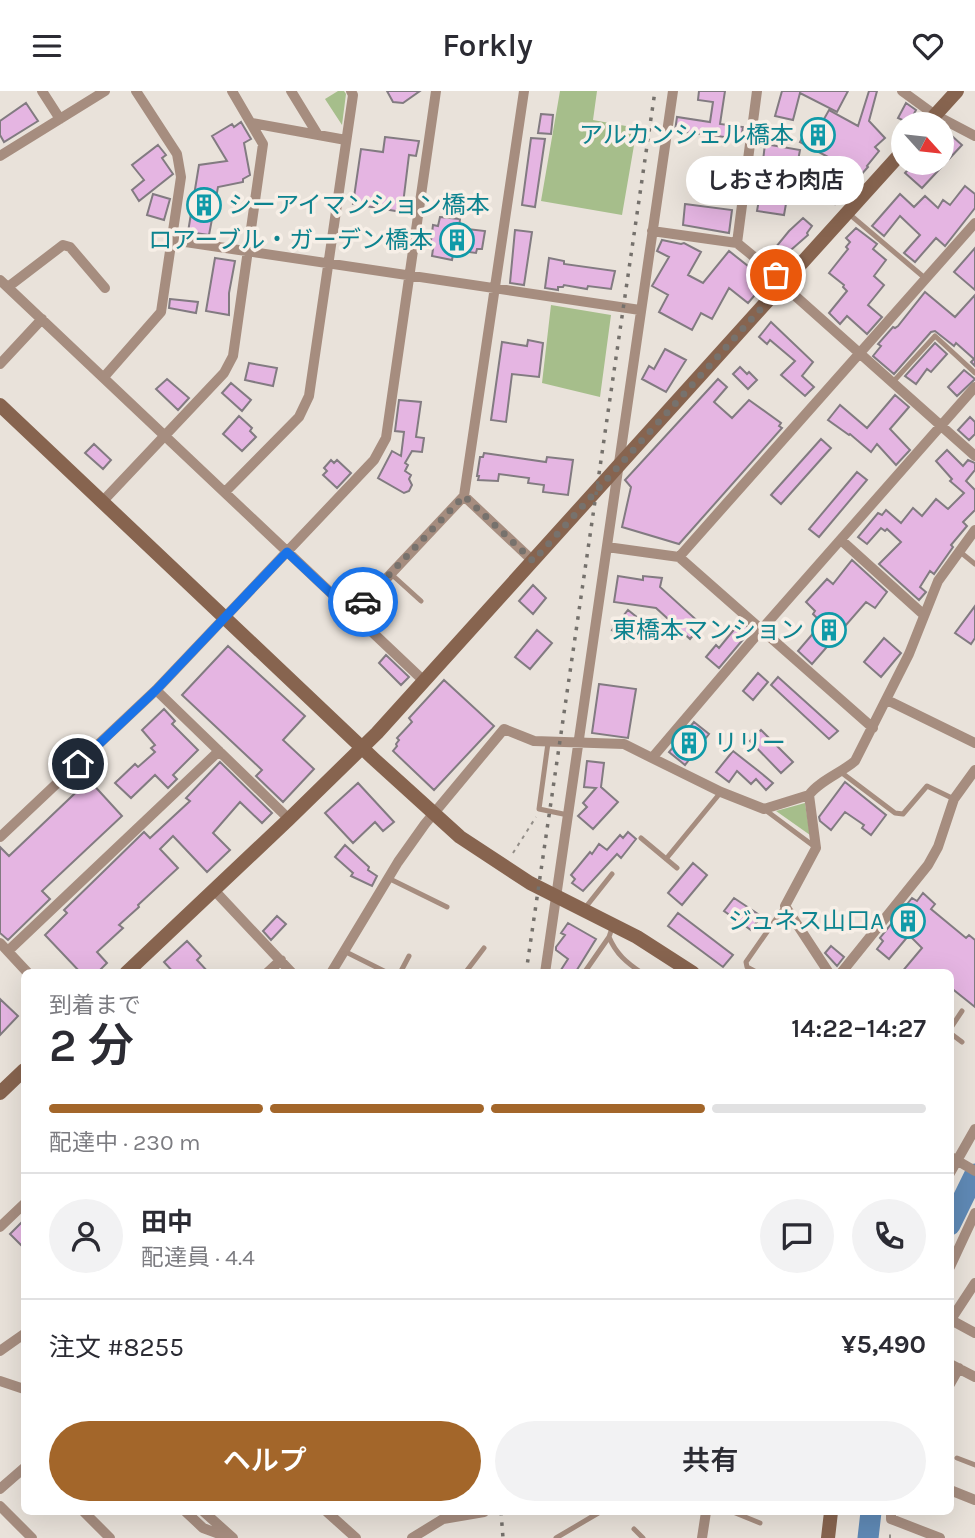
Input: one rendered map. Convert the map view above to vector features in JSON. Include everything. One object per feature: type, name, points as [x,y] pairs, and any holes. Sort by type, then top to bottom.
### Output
[{"type":"street","points":[[42,91],[60,119]]},
{"type":"street","points":[[0,156],[105,91]]},
{"type":"street","points":[[104,377],[161,312],[181,166],[177,155],[136,91]]},
{"type":"street","points":[[102,502],[224,373],[233,356],[263,144],[232,91]]},
{"type":"street","points":[[291,91],[318,135]]},
{"type":"street","points":[[225,492],[299,417],[309,396],[353,95],[351,91]]},
{"type":"street","points":[[0,838],[156,690],[374,460],[386,438],[436,91]]},
{"type":"street","points":[[353,614],[464,496],[524,91]]},
{"type":"street","points":[[546,969],[673,91]]},
{"type":"street","points":[[737,243],[757,91]]},
{"type":"street","points":[[902,91],[923,112]]},
{"type":"street","points":[[938,112],[957,91]]},
{"type":"street","points":[[252,123],[346,140]]},
{"type":"street","points":[[954,128],[975,136]]},
{"type":"street","points":[[130,969],[362,748],[425,682],[891,165]]},
{"type":"street","points":[[679,557],[975,223]]},
{"type":"street","points":[[652,232],[737,243],[975,456]]},
{"type":"street","points":[[172,240],[640,310]]},
{"type":"street","points":[[105,288],[70,247],[63,245],[4,283],[425,682]]},
{"type":"street","points":[[0,363],[42,319]]},
{"type":"street","points":[[652,758],[975,387]]},
{"type":"street","points":[[0,405],[433,814],[486,855],[556,897],[584,910],[611,931],[657,948],[687,969]]},
{"type":"street","points":[[464,496],[533,561]]},
{"type":"street","points":[[333,969],[388,878],[433,814],[503,729],[534,741],[548,743],[624,744],[721,792],[764,809],[809,795],[815,787],[842,773],[855,761],[873,728],[909,654],[939,581],[975,530]]},
{"type":"street","points":[[841,540],[924,615]]},
{"type":"street","points":[[607,547],[679,557],[873,728]]},
{"type":"street","points":[[156,690],[289,819]]},
{"type":"street","points":[[887,700],[975,743]]},
{"type":"street","points":[[8,951],[219,751]]},
{"type":"street","points":[[844,969],[928,865],[938,847],[954,799],[975,770]]},
{"type":"street","points":[[809,795],[816,848],[785,906],[826,969]]},
{"type":"street","points":[[214,890],[289,969]]},
{"type":"street","points":[[0,943],[24,969]]},
{"type":"street","points":[[271,969],[281,960]]},
{"type":"street","points":[[0,1093],[21,1073]]},
{"type":"street","points":[[975,1129],[956,1160],[975,1171]]},
{"type":"street","points":[[0,1227],[21,1207]]},
{"type":"street","points":[[954,1258],[975,1213]]},
{"type":"street","points":[[954,1315],[975,1283]]},
{"type":"street","points":[[954,1322],[975,1333]]},
{"type":"street","points":[[0,1351],[21,1336]]},
{"type":"street","points":[[955,1366],[975,1377]]},
{"type":"street","points":[[0,1381],[21,1388]]},
{"type":"street","points":[[0,1489],[21,1471]]},
{"type":"street","points":[[954,1492],[975,1500]]},
{"type":"street","points":[[0,1506],[32,1538]]},
{"type":"street","points":[[87,1515],[110,1538]]},
{"type":"street","points":[[189,1515],[204,1528],[232,1538]]},
{"type":"street","points":[[210,1515],[232,1538]]},
{"type":"street","points":[[333,1515],[356,1538]]},
{"type":"street","points":[[412,1538],[434,1518],[466,1515]]},
{"type":"street","points":[[702,1538],[703,1515]]},
{"type":"street","points":[[828,1538],[831,1515]]},
{"type":"street","points":[[891,1515],[891,1519],[940,1538]]},
{"type":"lane","points":[[848,213],[926,279]]},
{"type":"lane","points":[[892,383],[935,336],[975,373]]},
{"type":"lane","points":[[959,551],[975,564]]},
{"type":"lane","points":[[390,573],[421,601]]},
{"type":"lane","points":[[548,743],[539,809],[568,815]]},
{"type":"lane","points":[[842,773],[895,813],[903,814],[927,786],[954,799]]},
{"type":"lane","points":[[666,859],[721,792]]},
{"type":"lane","points":[[764,809],[816,848]]},
{"type":"lane","points":[[640,838],[677,868]]},
{"type":"lane","points":[[584,910],[612,874]]},
{"type":"lane","points":[[388,878],[446,907]]},
{"type":"lane","points":[[751,969],[746,962],[785,906]]},
{"type":"lane","points":[[587,969],[611,931]]},
{"type":"lane","points":[[611,931],[619,955],[637,969]]},
{"type":"lane","points":[[468,969],[484,948]]},
{"type":"lane","points":[[344,951],[380,969]]},
{"type":"lane","points":[[402,969],[410,956]]},
{"type":"lane","points":[[954,1024],[962,1011]]},
{"type":"lane","points":[[954,1035],[962,1042]]},
{"type":"lane","points":[[957,1458],[975,1465]]},
{"type":"lane","points":[[556,1538],[595,1515]]},
{"type":"lane","points":[[740,1515],[760,1523]]},
{"type":"lane","points":[[634,1529],[643,1538]]},
{"type":"path","points":[[511,856],[533,825],[539,809]]},
{"type":"green space","points":[[338,91],[344,91],[346,94],[342,125],[325,99]]},
{"type":"green space","points":[[560,91],[597,91],[593,120],[637,128],[622,215],[541,201]]},
{"type":"green space","points":[[551,305],[611,315],[600,397],[542,383]]},
{"type":"green space","points":[[805,803],[810,835],[776,811]]},
{"type":"building","points":[[387,91],[420,91],[403,103],[393,102]]},
{"type":"building","points":[[699,91],[725,91],[720,124],[743,127],[741,139],[675,131],[677,117],[710,122],[713,102],[698,100]]},
{"type":"building","points":[[782,91],[848,91],[837,112],[800,93],[793,120],[775,116]]},
{"type":"building","points":[[869,91],[877,91],[869,121],[885,138],[875,147],[879,151],[868,167],[835,204],[824,195],[844,172],[841,170],[845,166],[800,142],[810,123],[819,128],[829,110],[858,126]]},
{"type":"building","points":[[26,103],[38,121],[4,142],[0,135],[0,121]]},
{"type":"building","points":[[906,103],[916,110],[915,112],[901,112]]},
{"type":"building","points":[[541,114],[553,115],[551,134],[538,133]]},
{"type":"building","name":"シーアイマンション橋本","points":[[241,122],[251,139],[244,143],[250,175],[243,179],[243,182],[218,187],[209,235],[188,232],[199,165],[227,161],[212,136],[232,124],[234,127]]},
{"type":"building","points":[[385,137],[419,141],[416,156],[409,155],[402,212],[353,204],[361,149],[383,152]]},
{"type":"building","points":[[531,138],[545,139],[535,207],[522,205]]},
{"type":"building","points":[[954,138],[962,145],[954,154]]},
{"type":"building","points":[[765,144],[800,150],[793,199],[787,198],[784,215],[757,211],[760,194],[754,193],[757,176],[761,177]]},
{"type":"building","points":[[158,145],[166,155],[162,158],[173,174],[139,201],[132,190],[144,180],[132,165]]},
{"type":"building","points":[[907,175],[934,175],[922,188]]},
{"type":"building","points":[[965,186],[975,194],[975,208],[945,246],[936,238],[915,262],[904,253],[920,235],[900,216],[884,236],[872,226],[900,194],[914,207],[925,196],[938,208],[943,200],[950,205]]},
{"type":"building","points":[[153,194],[170,199],[164,220],[147,215]]},
{"type":"building","points":[[685,204],[732,210],[729,233],[683,225]]},
{"type":"building","name":"ロアーブル・ガーデン橋本","points":[[440,217],[460,219],[459,228],[485,231],[482,249],[477,249],[476,253],[454,250],[452,260],[432,256],[433,249],[430,248],[433,225],[438,226]]},
{"type":"building","points":[[803,218],[812,226],[808,235],[784,256],[786,258],[778,267],[767,258]]},
{"type":"building","points":[[856,228],[877,244],[873,249],[886,260],[874,276],[884,285],[868,305],[882,317],[867,334],[847,316],[840,324],[829,313],[847,291],[844,285],[829,273],[848,249],[846,247],[850,242],[846,238]]},
{"type":"building","points":[[515,230],[532,232],[524,285],[510,283]]},
{"type":"building","points":[[662,240],[684,243],[701,252],[688,275],[703,283],[729,251],[767,281],[748,303],[729,288],[712,319],[701,313],[692,330],[659,312],[668,295],[652,286],[669,257],[657,251]]},
{"type":"building","points":[[975,248],[975,290],[954,272]]},
{"type":"building","points":[[215,258],[235,261],[229,293],[229,315],[206,311]]},
{"type":"building","points":[[549,258],[564,261],[564,264],[615,271],[611,289],[564,285],[558,287],[558,290],[545,288]]},
{"type":"building","points":[[925,292],[955,317],[975,295],[975,366],[971,362],[974,359],[956,343],[954,346],[935,331],[931,332],[894,374],[873,356],[881,346],[878,344],[893,327],[898,326]]},
{"type":"building","points":[[170,299],[198,302],[196,313],[169,308]]},
{"type":"building","points":[[771,322],[813,362],[802,376],[814,387],[805,396],[781,375],[795,361],[770,340],[767,344],[759,337]]},
{"type":"building","points":[[528,340],[543,343],[539,377],[512,374],[506,422],[491,420],[502,342],[527,346]]},
{"type":"building","points":[[935,343],[947,354],[931,372],[927,369],[916,384],[905,376]]},
{"type":"building","points":[[665,349],[686,360],[666,392],[642,379],[649,366],[654,369]]},
{"type":"building","points":[[249,363],[277,368],[273,386],[245,380]]},
{"type":"building","points":[[740,367],[757,380],[748,389],[733,374]]},
{"type":"building","points":[[964,370],[975,379],[957,396],[948,387]]},
{"type":"building","points":[[167,379],[189,398],[178,410],[156,389]]},
{"type":"building","points":[[718,379],[727,387],[714,402],[732,418],[749,400],[781,423],[779,426],[782,428],[679,544],[622,527],[631,487],[625,480]]},
{"type":"building","points":[[231,383],[251,400],[242,411],[222,393]]},
{"type":"building","points":[[895,395],[909,407],[890,429],[910,450],[896,465],[877,444],[871,452],[828,420],[840,405],[867,428]]},
{"type":"building","points":[[399,400],[421,402],[416,437],[424,438],[422,452],[412,451],[405,463],[408,465],[405,471],[411,475],[409,479],[412,485],[409,491],[404,493],[378,478],[392,451],[401,456],[404,432],[395,431]]},
{"type":"building","points":[[239,416],[252,428],[250,431],[256,437],[242,451],[223,434]]},
{"type":"building","points":[[970,417],[975,422],[975,434],[969,440],[958,430]]},
{"type":"building","points":[[821,439],[831,448],[781,504],[771,495]]},
{"type":"building","points":[[94,444],[111,460],[103,469],[85,453]]},
{"type":"building","points":[[947,450],[963,466],[968,460],[975,463],[975,470],[966,481],[975,490],[975,510],[963,522],[967,526],[951,545],[953,547],[934,574],[930,571],[920,587],[926,592],[919,600],[879,564],[901,542],[887,529],[885,531],[881,528],[867,544],[858,537],[878,513],[882,515],[886,510],[901,523],[913,508],[922,516],[936,499],[948,509],[964,493],[950,481],[952,479],[936,461]]},
{"type":"building","points":[[484,453],[546,462],[547,457],[573,460],[568,495],[543,492],[544,485],[528,483],[529,478],[499,474],[498,481],[478,480],[480,457],[483,457]]},
{"type":"building","points":[[331,460],[334,463],[337,460],[351,473],[337,488],[323,475],[327,471],[324,468]]},
{"type":"building","points":[[857,472],[867,480],[819,537],[809,529]]},
{"type":"building","points":[[852,560],[887,592],[875,608],[866,602],[812,664],[798,651],[822,623],[806,602],[827,579],[833,584]]},
{"type":"building","points":[[618,576],[643,580],[643,576],[662,578],[660,587],[702,625],[690,639],[656,608],[614,602]]},
{"type":"building","points":[[533,585],[546,598],[533,614],[519,601]]},
{"type":"building","points":[[975,606],[975,638],[971,644],[955,633]]},
{"type":"building","points":[[628,610],[643,622],[626,642],[612,630]]},
{"type":"building","points":[[741,621],[751,630],[719,668],[706,657],[716,645],[719,648]]},
{"type":"building","points":[[537,630],[552,643],[530,669],[515,657]]},
{"type":"building","points":[[884,638],[901,653],[881,677],[864,662]]},
{"type":"building","points":[[228,646],[305,716],[283,740],[314,769],[283,802],[256,776],[262,770],[182,695]]},
{"type":"building","points":[[386,655],[409,677],[401,685],[379,663]]},
{"type":"building","points":[[758,673],[768,682],[753,700],[743,691]]},
{"type":"building","points":[[778,677],[838,731],[829,739],[771,685]]},
{"type":"building","points":[[444,680],[494,726],[434,790],[393,751],[399,740],[397,738],[412,722],[409,718]]},
{"type":"building","points":[[599,684],[636,689],[628,738],[592,733]]},
{"type":"building","points":[[164,709],[175,721],[172,724],[198,750],[173,775],[177,779],[168,788],[155,775],[131,798],[115,783],[135,764],[138,767],[155,752],[151,748],[155,745],[142,730]]},
{"type":"building","name":"リリー","points":[[694,722],[709,734],[685,765],[669,752]]},
{"type":"building","points":[[761,730],[793,762],[781,773],[750,741]]},
{"type":"building","points":[[733,751],[773,783],[766,790],[756,779],[751,784],[737,771],[729,782],[716,772]]},
{"type":"building","points":[[587,761],[604,763],[601,787],[618,802],[593,829],[578,816],[587,807],[583,803],[596,788],[584,787]]},
{"type":"building","points":[[220,762],[272,813],[262,823],[240,802],[213,833],[230,850],[207,872],[173,836],[160,849],[178,868],[138,905],[139,907],[119,925],[123,928],[97,952],[107,963],[101,969],[77,969],[45,935],[67,913],[64,910],[144,832],[150,838],[190,801],[186,798]]},
{"type":"building","points":[[89,780],[122,816],[42,891],[50,899],[8,940],[0,933],[0,847],[9,856]]},
{"type":"building","points":[[845,782],[886,815],[871,835],[862,828],[864,825],[845,812],[831,830],[820,821],[819,817]]},
{"type":"building","points":[[358,783],[394,822],[383,831],[375,822],[353,843],[325,813]]},
{"type":"building","points":[[628,832],[636,839],[621,858],[617,854],[583,891],[572,883],[575,879],[571,875],[590,852],[592,854],[599,844],[607,850],[620,835],[623,838]]},
{"type":"building","points":[[345,845],[377,876],[372,886],[351,876],[353,873],[335,857]]},
{"type":"building","points":[[693,863],[707,875],[682,905],[668,893]]},
{"type":"building","points":[[923,893],[935,904],[931,909],[966,938],[969,935],[975,940],[975,1007],[954,990],[954,969],[904,969],[922,948],[909,935],[889,959],[877,949],[883,941],[880,938],[912,898],[917,901]]},
{"type":"building","points":[[734,898],[761,916],[751,930],[724,911]]},
{"type":"building","points":[[678,913],[733,955],[723,967],[668,926]]},
{"type":"building","points":[[277,916],[286,924],[271,940],[263,931]]},
{"type":"building","points":[[568,923],[596,939],[577,969],[562,969],[568,959],[556,950],[565,935],[561,933]]},
{"type":"building","points":[[187,941],[201,956],[197,960],[205,969],[170,969],[164,962]]},
{"type":"building","points":[[831,946],[844,957],[837,966],[825,953]]},
{"type":"building","points":[[0,999],[18,1016],[0,1035]]},
{"type":"building","points":[[21,1223],[21,1245],[10,1234]]},
{"type":"waterway","points":[[954,1217],[975,1174]]},
{"type":"waterway","points":[[868,1538],[871,1515]]},
{"type":"railway","points":[[527,969],[655,91]]},
{"type":"railway","points":[[501,1515],[503,1538]]},
{"type":"way so far","points":[[363,602],[464,496],[533,561],[785,282],[776,275]]},
{"type":"place","name":"アルカンシェル橋本","points":[[818,135]]},
{"type":"place","name":"シーアイマンション橋本","points":[[204,205]]},
{"type":"place","name":"ロアーブル・ガーデン橋本","points":[[457,240]]},
{"type":"place","name":"しおさわ肉店","points":[[776,275]]},
{"type":"place","name":"東橋本マンション","points":[[829,630]]},
{"type":"place","name":"リリー","points":[[689,743]]},
{"type":"place","name":"ジュネス山口A","points":[[908,921]]},
{"type":"route","points":[[78,764],[156,690],[287,552],[353,614],[363,602]]}]
